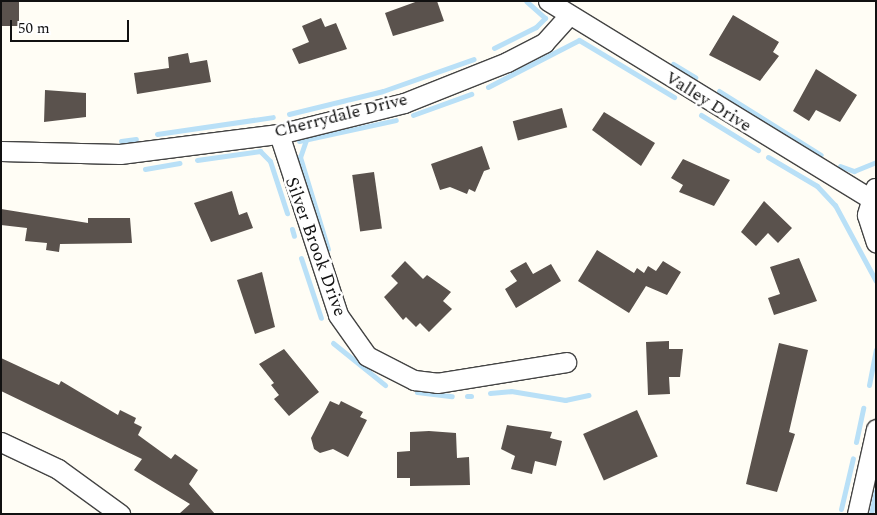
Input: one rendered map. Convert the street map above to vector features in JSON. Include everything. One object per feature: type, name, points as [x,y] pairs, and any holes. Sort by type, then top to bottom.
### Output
[{"type":"street","name":"Valley Drive","points":[[548,1],[568,16],[873,193]]},
{"type":"street","name":"Cherrydale Drive","points":[[1,151],[120,154],[279,134],[404,102],[507,62],[544,43],[568,16]]},
{"type":"street","name":"Silver Brook Drive","points":[[279,134],[338,315],[367,356],[414,380],[437,383],[566,362]]},
{"type":"street","points":[[873,193],[867,215],[876,243]]},
{"type":"street","points":[[857,514],[876,429]]},
{"type":"street","points":[[1,442],[58,469],[120,514]]},
{"type":"building","points":[[1,1],[19,1],[19,26],[1,26]]},
{"type":"building","points":[[418,1],[437,1],[444,21],[393,36],[385,13]]},
{"type":"building","points":[[733,15],[779,42],[773,52],[779,56],[760,81],[709,55]]},
{"type":"building","points":[[321,18],[325,27],[336,23],[347,49],[299,64],[292,49],[309,42],[302,26]]},
{"type":"building","points":[[188,53],[190,63],[207,60],[211,82],[137,94],[134,73],[169,68],[168,57]]},
{"type":"building","points":[[816,69],[857,95],[840,122],[816,110],[809,121],[793,111]]},
{"type":"building","points":[[45,90],[86,93],[86,117],[44,122]]},
{"type":"building","points":[[562,108],[567,127],[518,141],[513,121]]},
{"type":"building","points":[[604,112],[655,143],[641,166],[592,130]]},
{"type":"building","points":[[482,146],[490,169],[484,171],[475,192],[469,189],[467,194],[450,187],[440,190],[431,164]]},
{"type":"building","points":[[683,159],[730,180],[714,206],[679,192],[683,185],[671,178]]},
{"type":"building","points":[[374,172],[382,228],[360,232],[352,175]]},
{"type":"building","points":[[232,191],[239,215],[247,212],[253,228],[211,242],[194,203]]},
{"type":"building","points":[[764,201],[792,228],[778,243],[768,233],[756,246],[741,232]]},
{"type":"building","points":[[1,209],[88,223],[88,218],[130,218],[132,243],[60,244],[59,252],[46,250],[47,243],[25,241],[27,228],[1,225]]},
{"type":"building","points":[[597,250],[634,273],[637,268],[644,273],[648,266],[656,271],[663,261],[681,272],[667,295],[646,286],[629,313],[578,281]]},
{"type":"building","points":[[799,258],[817,301],[774,315],[768,298],[780,294],[770,267]]},
{"type":"building","points":[[405,261],[423,279],[427,275],[451,292],[443,301],[452,309],[429,332],[420,323],[416,327],[406,317],[403,320],[384,297],[398,283],[391,276]]},
{"type":"building","points":[[526,262],[533,274],[551,264],[561,281],[516,308],[505,289],[517,281],[510,271]]},
{"type":"building","points":[[262,272],[275,327],[255,334],[237,280]]},
{"type":"building","points":[[669,341],[669,349],[683,349],[680,377],[669,377],[670,394],[648,395],[646,342]]},
{"type":"building","points":[[779,343],[808,350],[789,432],[795,434],[777,492],[746,484]]},
{"type":"building","points":[[284,349],[319,392],[289,416],[274,399],[279,395],[271,385],[274,383],[259,364]]},
{"type":"building","points":[[1,358],[59,385],[61,381],[118,415],[120,410],[136,418],[134,423],[142,427],[138,435],[171,459],[175,454],[198,470],[189,484],[215,514],[179,514],[190,504],[134,470],[142,459],[1,391]]},
{"type":"building","points":[[330,401],[339,405],[341,401],[363,412],[360,417],[367,420],[348,457],[333,449],[320,453],[314,449],[311,438]]},
{"type":"building","points":[[637,410],[658,457],[604,481],[583,434]]},
{"type":"building","points":[[507,425],[552,432],[550,438],[562,441],[556,466],[535,461],[532,474],[511,469],[515,456],[501,449]]},
{"type":"building","points":[[410,432],[456,433],[457,458],[469,457],[470,485],[410,486],[410,478],[397,478],[397,452],[410,451]]},
{"type":"waterway","points":[[494,48],[536,27],[545,18],[526,1]]},
{"type":"waterway","points":[[488,87],[579,40],[674,97]]},
{"type":"waterway","points":[[289,114],[383,91],[474,59]]},
{"type":"waterway","points":[[673,64],[695,77]]},
{"type":"waterway","points":[[719,91],[821,155]]},
{"type":"waterway","points":[[413,115],[471,94]]},
{"type":"waterway","points":[[701,115],[758,150]]},
{"type":"waterway","points":[[157,134],[273,117]]},
{"type":"waterway","points":[[299,141],[396,120]]},
{"type":"waterway","points":[[121,141],[136,139]]},
{"type":"waterway","points":[[306,140],[300,157],[328,249]]},
{"type":"waterway","points":[[197,160],[260,151],[270,161],[287,213]]},
{"type":"waterway","points":[[768,157],[817,186],[835,205],[876,281]]},
{"type":"waterway","points":[[840,166],[854,171],[876,162]]},
{"type":"waterway","points":[[145,169],[179,163]]},
{"type":"waterway","points":[[292,229],[294,236]]},
{"type":"waterway","points":[[301,258],[321,318]]},
{"type":"waterway","points":[[333,343],[385,385]]},
{"type":"waterway","points":[[869,385],[876,350]]},
{"type":"waterway","points":[[490,393],[511,391],[565,400],[588,395]]},
{"type":"waterway","points":[[417,392],[452,396]]},
{"type":"waterway","points":[[856,442],[863,408]]},
{"type":"waterway","points":[[841,509],[853,458]]},
{"type":"waterway","points":[[871,514],[876,491]]}]
